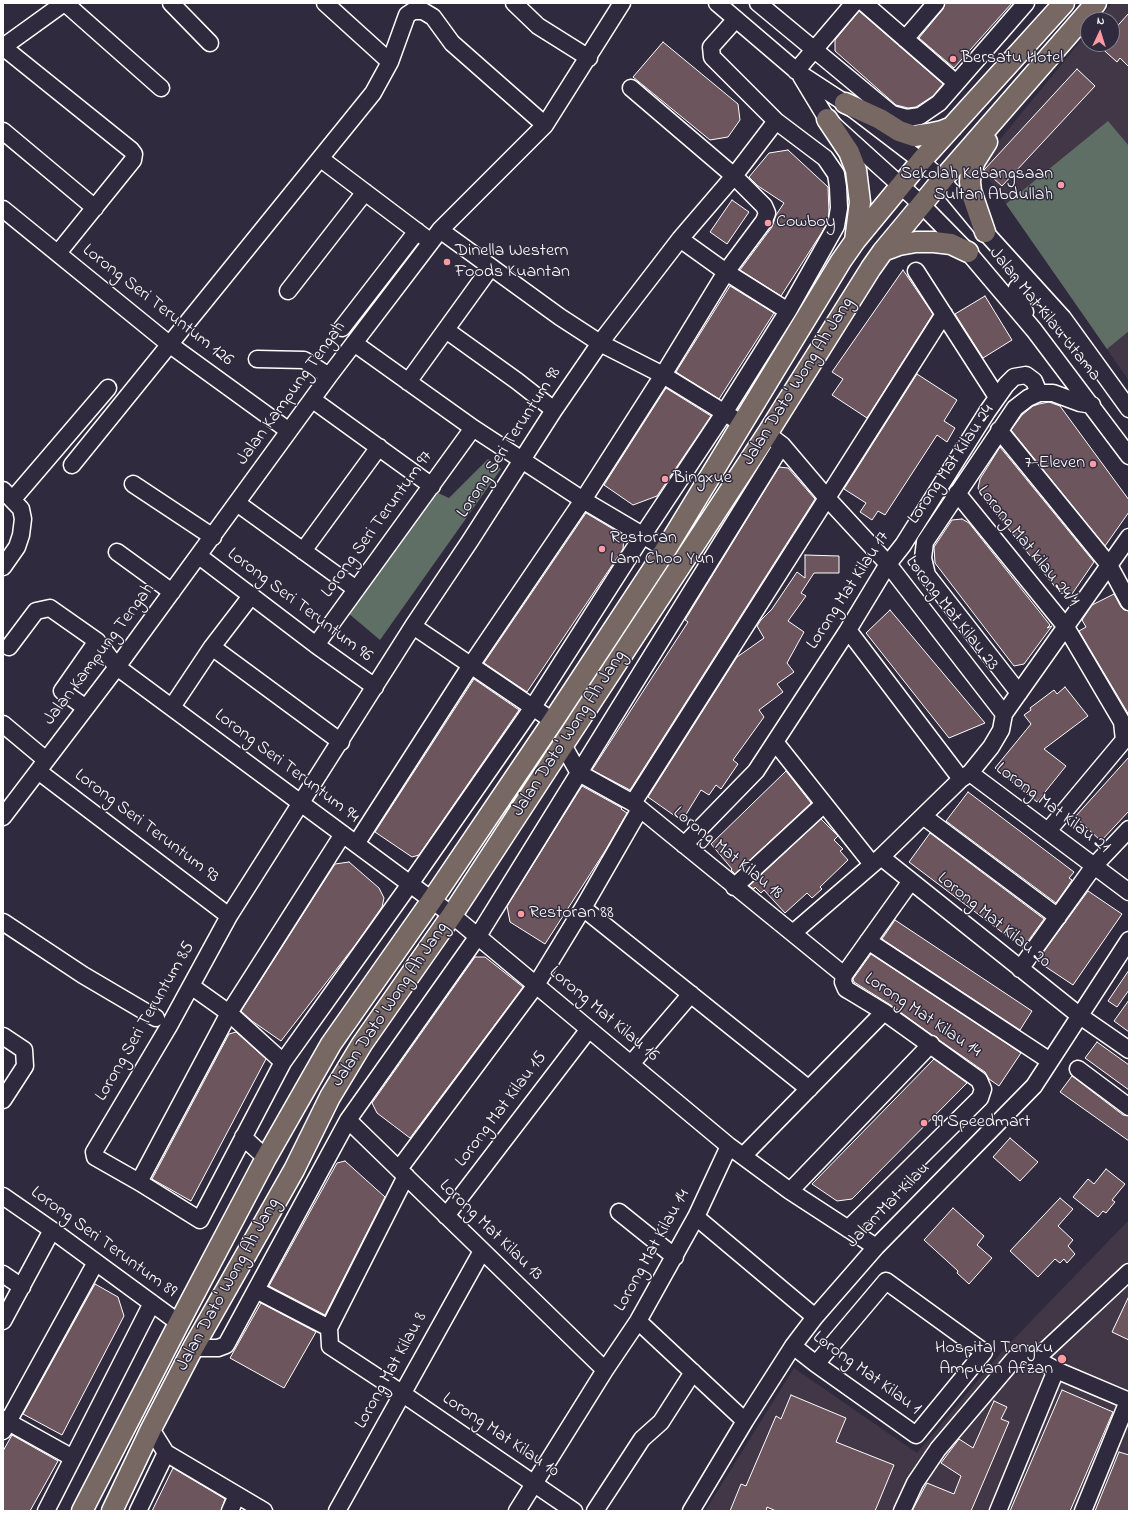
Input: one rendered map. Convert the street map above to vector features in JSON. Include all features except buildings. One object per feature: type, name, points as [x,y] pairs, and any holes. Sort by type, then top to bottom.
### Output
[{"type":"main road","name":"Jalan Dato' Wong Ah Jang","points":[[82,1511],[178,1323],[266,1158],[331,1044],[432,900],[666,549],[841,261],[855,241],[921,161],[1064,3]]},
{"type":"main road","name":"Jalan Dato' Wong Ah Jang","points":[[112,1511],[193,1348],[294,1170],[330,1097],[362,1044],[452,915],[563,745],[775,439],[871,268],[921,204],[1096,3]]},
{"type":"main road","points":[[985,232],[971,191],[971,172],[975,161],[1013,99]]},
{"type":"main road","points":[[845,103],[899,131],[914,136],[942,131],[955,125]]},
{"type":"main road","points":[[827,119],[849,152],[856,170],[860,202],[855,241]]},
{"type":"main road","points":[[883,251],[899,245],[910,243],[934,242],[951,244],[968,252]]},
{"type":"street","points":[[58,253],[133,160],[134,154],[131,150],[3,47],[64,3],[161,88]]},
{"type":"street","points":[[171,3],[210,43]]},
{"type":"street","points":[[325,3],[390,62]]},
{"type":"street","points":[[514,3],[538,26],[589,58]]},
{"type":"street","name":"Jalan Kampung Tengah","points":[[3,817],[86,708],[354,343],[435,236],[545,125],[589,58],[622,3]]},
{"type":"street","points":[[717,3],[798,72],[814,49],[854,3]]},
{"type":"street","points":[[758,3],[892,114],[908,118],[920,116],[939,103],[1026,3]]},
{"type":"street","points":[[864,3],[956,83]]},
{"type":"street","points":[[905,38],[936,3]]},
{"type":"street","points":[[72,465],[373,93],[390,62],[407,15],[418,7],[433,17],[452,43],[545,125]]},
{"type":"street","points":[[266,1158],[243,1137],[283,1062],[410,884],[533,707],[643,535],[724,413],[788,310],[836,226],[839,208],[839,195],[836,174],[825,158],[776,121],[712,57],[711,47],[736,19]]},
{"type":"street","name":"Jalan Mat Kilau Utama","points":[[798,72],[845,103],[921,161],[942,180],[985,232],[1057,312],[1129,409]]},
{"type":"street","name":"Jalan Mat Kilau Utama","points":[[798,72],[827,119],[901,185],[968,252],[1034,330],[1129,456]]},
{"type":"street","points":[[356,844],[471,665],[584,500],[726,272],[764,221],[767,213],[764,206],[734,176],[631,88]]},
{"type":"street","name":"Lorong Seri Teruntum 98","points":[[301,803],[554,410],[600,342],[680,239],[734,176],[776,121]]},
{"type":"street","points":[[3,132],[95,208]]},
{"type":"street","points":[[321,159],[417,231],[435,236],[491,267],[560,317],[600,342],[663,375],[743,424]]},
{"type":"street","points":[[288,291],[365,192]]},
{"type":"street","name":"Lorong Seri Teruntum 126","points":[[3,209],[169,344],[289,431]]},
{"type":"street","points":[[342,328],[417,231]]},
{"type":"street","points":[[680,239],[726,272],[788,310]]},
{"type":"street","points":[[408,382],[491,267]]},
{"type":"street","points":[[916,271],[998,397]]},
{"type":"street","points":[[1034,330],[1016,292],[1017,288],[1025,286],[1057,312]]},
{"type":"street","points":[[256,1290],[329,1328],[402,1173],[536,984],[583,908],[637,806],[827,498],[944,314]]},
{"type":"street","points":[[446,330],[517,381],[554,410]]},
{"type":"street","points":[[354,343],[473,428],[584,500],[666,549]]},
{"type":"street","points":[[257,359],[304,360],[330,376]]},
{"type":"street","name":"Lorong Mat Kilau 17","points":[[684,845],[756,771],[848,630],[888,564],[903,545],[1006,385],[1014,377],[1026,375],[1034,381],[1039,393]]},
{"type":"street","points":[[3,567],[17,548],[23,520],[21,509],[8,495],[108,388]]},
{"type":"street","points":[[1039,393],[1053,393],[1080,403],[1092,405]]},
{"type":"street","name":"Lorong Mat Kilau 24","points":[[1019,693],[927,575],[923,558],[925,542],[999,430],[1015,408],[1028,398],[1039,393]]},
{"type":"street","points":[[313,400],[432,486]]},
{"type":"street","name":"Lorong Seri Teruntum 97","points":[[316,644],[473,428]]},
{"type":"street","points":[[999,430],[1109,565],[1129,602]]},
{"type":"street","points":[[193,1348],[218,1348],[226,1345],[348,1120],[478,936],[579,773],[775,439]]},
{"type":"street","name":"Lorong Mat Kilau 23","points":[[775,439],[888,564],[1004,714]]},
{"type":"street","points":[[303,551],[379,448]]},
{"type":"street","points":[[133,484],[213,536]]},
{"type":"street","name":"Lorong Mat kilau 24/1","points":[[957,494],[1066,627],[1122,722],[1124,740],[1048,831]]},
{"type":"street","points":[[237,503],[356,589]]},
{"type":"street","points":[[793,933],[876,861],[965,776],[991,747],[1001,730],[1004,714],[1129,537]]},
{"type":"street","points":[[117,552],[172,592]]},
{"type":"street","name":"Lorong Seri Teruntum 96","points":[[199,556],[375,687]]},
{"type":"street","points":[[172,707],[212,647],[251,596]]},
{"type":"street","name":"Lorong Seri Teruntum 94","points":[[9,647],[36,611],[50,608],[97,641],[117,666],[452,915]]},
{"type":"street","points":[[414,626],[553,720]]},
{"type":"street","name":"Lorong Mat Kilau 21","points":[[848,630],[965,776],[1048,831],[1129,892]]},
{"type":"street","points":[[86,708],[62,691],[97,641]]},
{"type":"street","points":[[212,647],[340,742]]},
{"type":"street","name":"Lorong Seri Teruntum 93","points":[[3,724],[42,766],[230,916]]},
{"type":"street","name":"Lorong Mat Kilau 20","points":[[775,742],[824,804],[876,861],[910,881],[1080,1016],[1129,1050]]},
{"type":"street","points":[[563,745],[579,773]]},
{"type":"street","name":"Lorong Mat Kilau 18","points":[[579,773],[637,806],[734,887],[844,975]]},
{"type":"street","name":"Lorong Seri Teruntum 85","points":[[243,1137],[200,1220],[139,1182],[95,1157],[94,1152],[165,1032],[230,916],[301,803]]},
{"type":"street","points":[[734,887],[824,804]]},
{"type":"street","points":[[923,816],[1058,917]]},
{"type":"street","points":[[1020,969],[1094,866],[1129,829]]},
{"type":"street","points":[[139,1182],[229,1013],[343,834]]},
{"type":"street","points":[[844,975],[910,881]]},
{"type":"street","points":[[583,908],[809,1089]]},
{"type":"street","name":"Lorong Mat Kilau 16","points":[[452,915],[729,1146],[790,1191],[876,1248]]},
{"type":"street","points":[[3,922],[83,975],[156,1018]]},
{"type":"street","name":"Jalan Mat Kilau","points":[[691,1511],[745,1421],[793,1346],[814,1317],[876,1248],[1034,1086],[1129,940]]},
{"type":"street","points":[[868,941],[1050,1061]]},
{"type":"street","name":"Lorong Mat Kilau 14","points":[[844,975],[843,982],[846,989],[884,1012],[931,1044],[979,1080],[984,1089]]},
{"type":"street","points":[[191,986],[229,1013],[283,1062]]},
{"type":"street","points":[[632,1064],[691,994]]},
{"type":"street","points":[[743,1156],[884,1012]]},
{"type":"street","name":"Lorong Mat Kilau 15","points":[[446,1216],[589,1029]]},
{"type":"street","points":[[3,1036],[24,1050],[25,1066],[3,1100]]},
{"type":"street","points":[[790,1191],[931,1044]]},
{"type":"street","points":[[1078,1070],[1129,1107]]},
{"type":"street","name":"Jalan Mat Kilau","points":[[848,1229],[980,1098],[984,1089]]},
{"type":"street","name":"Lorong Mat Kilau 13","points":[[348,1120],[605,1370]]},
{"type":"street","name":"Lorong Mat Kilau 14","points":[[517,1511],[605,1370],[638,1321],[696,1216],[729,1146]]},
{"type":"street","name":"Lorong Seri Teruntum 89","points":[[3,1196],[52,1230],[178,1323]]},
{"type":"street","points":[[619,1212],[675,1256]]},
{"type":"street","points":[[696,1216],[814,1317]]},
{"type":"street","points":[[3,1321],[52,1230]]},
{"type":"street","name":"Lorong Mat Kilau 8","points":[[337,1511],[482,1251]]},
{"type":"street","points":[[73,1458],[5,1424],[96,1262]]},
{"type":"street","points":[[1036,1359],[1129,1272]]},
{"type":"street","points":[[3,1274],[22,1286]]},
{"type":"street","name":"Lorong Mat Kilau 1","points":[[793,1346],[816,1364],[916,1435],[984,1352],[886,1281],[816,1364]]},
{"type":"street","points":[[46,1511],[152,1303]]},
{"type":"street","points":[[638,1321],[745,1421]]},
{"type":"street","name":"Lorong Mat Kilau 10","points":[[329,1328],[330,1346],[574,1511]]},
{"type":"street","points":[[902,1511],[914,1483],[938,1449],[1015,1358],[1025,1354],[1056,1370],[1129,1401],[1082,1511]]},
{"type":"street","points":[[998,1511],[1056,1370]]},
{"type":"street","points":[[596,1511],[642,1439],[660,1422],[693,1372]]},
{"type":"street","points":[[152,1429],[166,1453],[264,1511]]},
{"type":"street","points":[[138,1511],[166,1453]]},
{"type":"street","points":[[230,1511],[237,1495]]},
{"type":"shaded area","name":"Sekolah Kebangsaan Sultan Abdullah","points":[[1112,3],[1129,3],[1129,381],[979,165],[1080,42],[1080,52],[1120,52],[1120,12],[1105,12]]},
{"type":"shaded area","name":"Hospital Tengku Ampuan Afzan","points":[[1129,1220],[1129,1511],[705,1511],[794,1368],[917,1453],[1004,1349]]},
{"type":"green space","points":[[1108,121],[1129,146],[1129,331],[1107,349],[1006,204]]},
{"type":"green space","points":[[488,459],[501,469],[380,640],[348,613],[436,492],[449,498]]},
{"type":"place","name":"Bersatu Hotel","points":[[953,59]]},
{"type":"place","name":"Sekolah Kebangsaan Sultan Abdullah","points":[[1061,185]]},
{"type":"place","name":"Cowboy","points":[[768,223]]},
{"type":"place","name":"Dinella Western Foods Kuantan","points":[[447,262]]},
{"type":"place","name":"7-Eleven","points":[[1093,464]]},
{"type":"place","name":"Bingxue","points":[[665,479]]},
{"type":"place","name":"Restoran Lam Choo Yun","points":[[602,549]]},
{"type":"place","name":"Restoran 88","points":[[521,914]]},
{"type":"place","name":"99 Speedmart","points":[[924,1123]]},
{"type":"place","name":"Hospital Tengku Ampuan Afzan","points":[[1062,1359]]}]
